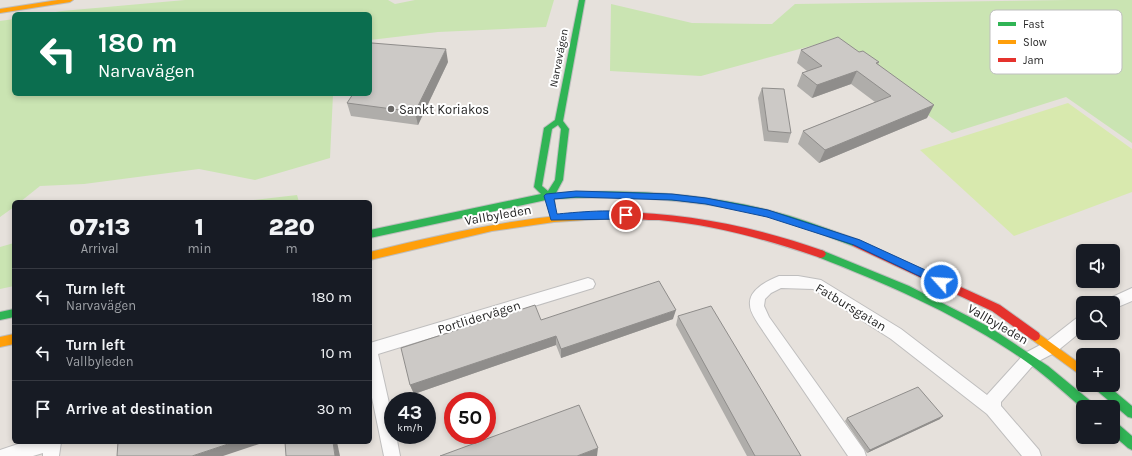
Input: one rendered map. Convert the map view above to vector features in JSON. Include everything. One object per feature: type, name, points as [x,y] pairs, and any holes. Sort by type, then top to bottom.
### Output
[{"type":"main road","points":[[0,11],[70,0]]},
{"type":"main road","name":"Narvavägen","points":[[549,196],[558,184],[561,168],[565,129],[559,121],[582,0]]},
{"type":"main road","points":[[554,218],[549,196],[538,187],[548,128],[559,121]]},
{"type":"main road","points":[[561,168],[568,179]]},
{"type":"main road","points":[[576,186],[594,194]]},
{"type":"main road","name":"Vallbyleden","points":[[372,234],[549,196],[594,194],[672,197],[706,201],[768,213],[857,243],[996,308],[1076,367]]},
{"type":"main road","name":"Vallbyleden","points":[[372,256],[471,232],[554,218],[595,215],[671,218],[749,232],[789,242],[824,254],[909,290],[960,317],[1030,358],[1081,400]]},
{"type":"main road","points":[[0,316],[12,313]]},
{"type":"main road","points":[[0,342],[12,339]]},
{"type":"main road","points":[[1107,392],[1132,413]]},
{"type":"main road","points":[[1120,433],[1132,444]]},
{"type":"street","name":"Fatbursgatan","points":[[858,456],[764,321],[757,306],[758,297],[766,289],[779,282],[816,284],[896,334],[993,409],[1033,456]]},
{"type":"street","name":"Portlidervägen","points":[[372,349],[588,284]]},
{"type":"street","points":[[1120,300],[1132,294]]},
{"type":"street","points":[[993,409],[993,398],[1030,358],[1051,347],[1076,327]]},
{"type":"street","name":"Portlidervägen","points":[[372,360],[392,456]]},
{"type":"street","points":[[6,456],[45,444]]},
{"type":"street","points":[[51,456],[52,444]]},
{"type":"green space","points":[[185,0],[388,0],[395,4],[415,0],[554,0],[546,27],[438,32],[372,40],[372,12],[56,12]]},
{"type":"green space","points":[[1132,0],[1132,143],[1066,97],[952,133],[829,41],[701,76],[610,71],[611,4],[692,23],[772,24],[795,4]]},
{"type":"green space","points":[[12,19],[12,96],[333,96],[330,158],[255,180],[199,169],[84,184],[40,186],[22,200],[12,200],[12,208],[0,217],[0,21]]},
{"type":"green space","points":[[1068,103],[1132,149],[1132,192],[1014,236],[920,150]]},
{"type":"green space","points":[[297,195],[298,200],[254,200]]},
{"type":"green space","points":[[12,244],[12,286],[0,289],[0,247]]},
{"type":"building","points":[[838,37],[859,52],[863,51],[879,62],[876,63],[934,105],[825,150],[803,131],[891,96],[857,71],[817,85],[802,73],[822,66],[801,50]]},
{"type":"building","points":[[372,43],[446,49],[415,112],[347,103],[352,96],[372,96]]},
{"type":"building","points":[[762,88],[784,89],[791,133],[768,131]]},
{"type":"building","points":[[659,281],[676,310],[561,349],[556,336],[410,385],[401,348],[535,305],[541,320]]},
{"type":"building","points":[[711,306],[801,456],[755,456],[678,316]]},
{"type":"building","points":[[918,387],[943,416],[870,450],[847,418]]},
{"type":"building","points":[[579,405],[598,448],[577,456],[440,456],[473,444],[496,444],[496,435]]},
{"type":"building","points":[[118,444],[228,444],[192,456],[117,456]]},
{"type":"building","points":[[285,444],[333,444],[335,456],[286,456]]},
{"type":"traffic: fast","points":[[551,205],[549,196],[538,187],[548,128],[559,121],[582,0]]},
{"type":"traffic: fast","points":[[549,196],[559,180],[565,129],[559,121]]},
{"type":"traffic: fast","points":[[372,234],[549,196],[603,194],[658,196],[713,202],[740,207],[789,219],[856,243]]},
{"type":"traffic: fast","points":[[821,254],[877,276],[933,302],[988,331],[1045,369],[1081,400]]},
{"type":"traffic: fast","points":[[0,316],[12,313]]},
{"type":"traffic: fast","points":[[1107,392],[1132,413]]},
{"type":"traffic: fast","points":[[1120,433],[1132,444]]},
{"type":"traffic: slow","points":[[0,11],[70,0]]},
{"type":"traffic: slow","points":[[372,256],[492,228],[554,219],[616,215]]},
{"type":"traffic: slow","points":[[1035,336],[1076,367]]},
{"type":"traffic: slow","points":[[0,342],[12,339]]},
{"type":"traffic: jam","points":[[616,215],[668,218],[720,225],[771,237],[821,254]]},
{"type":"traffic: jam","points":[[856,243],[996,308],[1035,336]]},
{"type":"place","name":"Sankt Koriakos","points":[[391,109]]},
{"type":"route","points":[[626,215],[595,215],[554,218],[549,196],[576,194],[672,197],[706,201],[768,213],[857,243],[941,282]]}]
